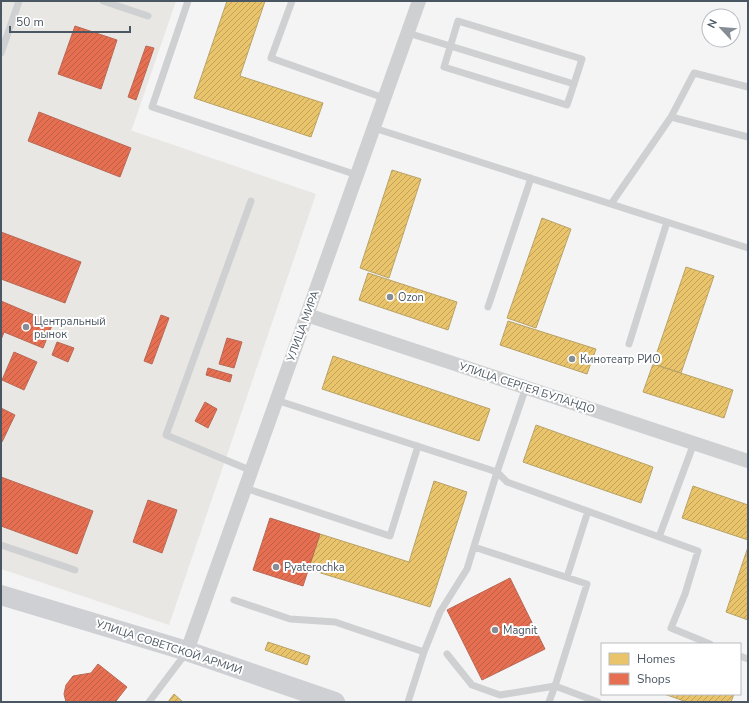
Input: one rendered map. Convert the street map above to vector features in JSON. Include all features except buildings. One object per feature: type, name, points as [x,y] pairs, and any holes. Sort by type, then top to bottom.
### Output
[{"type":"street","name":"УЛИЦА МИРА","points":[[187,651],[419,1]]},
{"type":"street","name":"УЛИЦА СЕРГЕЯ БУЛАНДО","points":[[307,315],[748,461]]},
{"type":"street","name":"УЛИЦА СОВЕТСКОЙ АРМИИ","points":[[1,595],[187,651],[335,702]]},
{"type":"lane","points":[[1,53],[19,1]]},
{"type":"lane","points":[[103,1],[148,16]]},
{"type":"lane","points":[[188,1],[152,107],[357,175]]},
{"type":"lane","points":[[292,1],[271,58],[384,98]]},
{"type":"lane","points":[[458,21],[582,59],[574,84],[567,105],[444,67],[458,21]]},
{"type":"lane","points":[[408,33],[574,84]]},
{"type":"lane","points":[[611,204],[671,117],[694,73],[748,86]]},
{"type":"lane","points":[[671,117],[748,137]]},
{"type":"lane","points":[[374,128],[748,248]]},
{"type":"lane","points":[[488,307],[531,178]]},
{"type":"lane","points":[[250,201],[166,435],[252,471]]},
{"type":"lane","points":[[629,344],[668,222]]},
{"type":"lane","points":[[408,702],[424,652],[440,612],[467,569],[497,472],[526,387]]},
{"type":"lane","points":[[276,400],[497,472],[507,482],[698,551],[685,594],[671,628],[708,643]]},
{"type":"lane","points":[[658,537],[694,443]]},
{"type":"lane","points":[[245,488],[390,536],[418,446]]},
{"type":"lane","points":[[567,577],[588,511]]},
{"type":"lane","points":[[1,545],[75,570]]},
{"type":"lane","points":[[474,547],[587,584],[549,702]]},
{"type":"lane","points":[[234,600],[290,619],[335,622],[424,652]]},
{"type":"lane","points":[[149,702],[187,651]]},
{"type":"lane","points":[[447,654],[472,685],[500,695],[555,686],[598,702]]},
{"type":"shaded area","points":[[1,1],[176,1],[132,129],[130,130],[316,194],[169,625],[1,569]]},
{"type":"place","name":"Ozon","points":[[390,297]]},
{"type":"place","name":"Центральный рынок","points":[[26,327]]},
{"type":"place","name":"Кинотеатр РИО","points":[[572,359]]},
{"type":"place","name":"Pyaterochka","points":[[276,567]]},
{"type":"place","name":"Magnit","points":[[495,630]]}]
